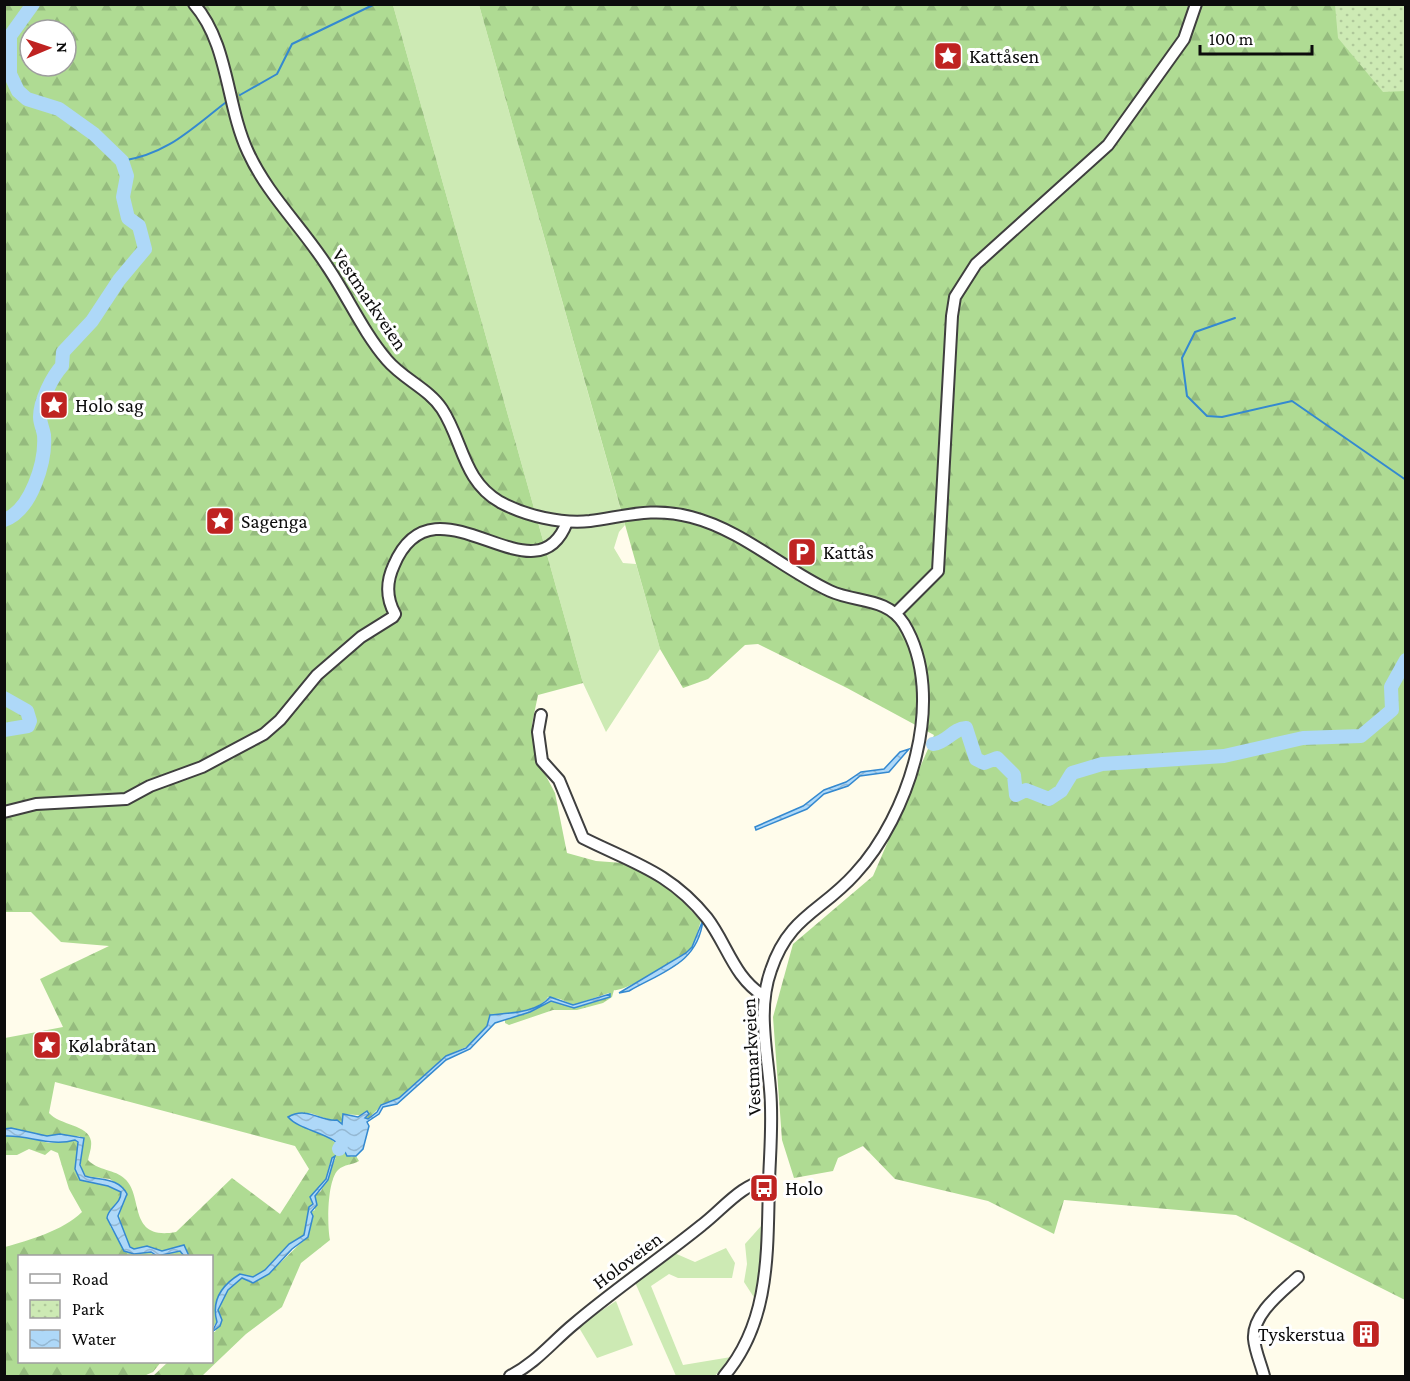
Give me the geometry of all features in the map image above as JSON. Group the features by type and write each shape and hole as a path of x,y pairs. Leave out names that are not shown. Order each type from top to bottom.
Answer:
{"street":[{"name":"Vestmarkveien","path":"194,4 209,27 216,46 243,141 250,157 272,192 326,264 382,352 443,410 467,466 482,488 501,502 517,509 567,522 643,511 692,517 731,534 833,593 883,605 896,614 912,641 921,683 921,725 910,777 885,832 861,868 839,890 802,917 786,937 772,967 764,996 764,1034 772,1116 766,1264 761,1305 748,1341 724,1377"},
{"path":"896,614 938,571 952,316 955,297 976,264 1108,145 1184,39 1196,4"},
{"path":"4,812 36,804 126,800 150,786 202,767 264,734 280,720 317,675 361,637 388,621 395,614 390,605 389,577 399,555 413,536 423,531 446,528 509,547 540,549 554,543 567,522"},
{"path":"541,715 538,732 542,761 559,780 583,838 650,868 688,898 716,931 739,973 764,996"},
{"name":"Holoveien","path":"510,1377 536,1360 573,1324 703,1225 741,1192 755,1182 769,1180"},
{"path":"1264,1377 1254,1338 1257,1324 1269,1305 1298,1277"}],"green space":[{"path":"5,5 393,5 583,683 538,695 532,724 537,759 555,793 567,853 596,861 623,863 647,873 671,889 701,921 694,942 691,948 678,959 654,974 629,986 614,990 612,997 603,1003 577,1010 553,1010 509,1025 505,1023 505,1018 530,1012 551,1001 575,1006 610,997 609,993 573,1005 548,997 531,1009 507,1014 493,1014 487,1026 470,1045 446,1056 409,1092 393,1102 383,1104 368,1119 365,1118 368,1116 345,1114 342,1124 310,1113 289,1116 299,1124 321,1133 351,1157 356,1156 359,1161 340,1168 334,1176 329,1204 330,1240 301,1263 282,1307 246,1334 202,1376 153,1376 167,1363 213,1363 213,1332 221,1318 220,1301 242,1278 246,1278 249,1282 276,1267 309,1235 308,1227 313,1219 311,1212 315,1210 315,1196 321,1191 336,1157 330,1163 326,1179 311,1199 313,1204 309,1207 304,1235 289,1244 265,1270 253,1277 240,1274 223,1288 217,1300 217,1322 213,1327 213,1255 189,1255 184,1245 162,1251 147,1246 134,1249 127,1244 120,1230 121,1205 125,1190 110,1179 85,1176 81,1166 80,1136 47,1136 5,1129 5,1038 63,1027 40,979 109,946 61,942 31,912 5,912","holes":["55,1082 295,1146 309,1169 280,1214 232,1178 176,1232 161,1233 150,1230 143,1224 131,1187 125,1179 88,1160 91,1146 89,1136 79,1128 49,1113"]},
{"path":"393,5 479,5 625,525 619,532 614,548 623,563 636,564 660,649 606,732 583,683"},
{"path":"479,5 1405,5 1405,1300 1236,1215 1064,1200 1054,1234 988,1201 895,1179 863,1146 838,1158 833,1171 794,1178 782,1140 773,1017 793,944 873,876 934,735 758,644 745,645 708,679 683,688 660,649"},
{"path":"1335,5 1405,5 1405,91 1383,92 1338,38"},
{"path":"4,1136 25,1137 49,1143 75,1140 79,1144 75,1169 80,1180 108,1186 121,1192 119,1202 110,1210 110,1226 126,1252 134,1254 147,1251 155,1255 18,1255 18,1363 160,1363 153,1372 144,1376 5,1376 5,1247 55,1230 82,1212 69,1189 58,1153 51,1150 45,1155 29,1149 17,1155 5,1155"},
{"path":"762,1225 761,1262 755,1299 744,1282 747,1264 745,1244"},
{"path":"726,1248 735,1263 732,1278 678,1278 669,1274 651,1286 683,1365 731,1357 715,1376 676,1376 634,1280 672,1252 695,1262"},
{"path":"180,1251 183,1255 162,1255"},
{"path":"616,1301 633,1345 597,1358 578,1326"}],"water":[{"path":"909,749 889,772 860,776 848,786 824,794 807,809 756,830 755,827 803,806 824,790 846,782 861,772 884,769 900,752"},
{"path":"703,920 700,935 687,956 666,971 629,991 619,993 686,953 692,947"},
{"path":"610,994 610,997 574,1008 551,1001 530,1012 495,1023 470,1049 446,1060 397,1104 383,1107 379,1114 367,1122 369,1126 363,1149 356,1156 347,1156 336,1142 288,1117 301,1113 337,1120 342,1124 343,1114 358,1117 367,1111 369,1114 365,1118 368,1119 377,1112 381,1105 399,1098 446,1056 466,1048 487,1026 490,1015 530,1009 550,997 573,1005"},
{"path":"11,1128 47,1136 60,1134 84,1138 80,1165 85,1176 114,1182 127,1194 118,1216 130,1247 134,1249 147,1246 162,1251 184,1245 189,1255 183,1255 180,1251 156,1255 151,1252 134,1254 124,1251 107,1218 119,1200 121,1192 108,1186 80,1180 75,1169 78,1142 75,1140 48,1142 5,1136 5,1129"},
{"path":"335,1156 328,1180 315,1196 317,1205 311,1212 313,1216 308,1237 292,1249 269,1274 253,1283 242,1278 228,1290 218,1310 222,1320 220,1326 213,1331 217,1322 217,1300 223,1288 240,1274 253,1277 265,1270 289,1244 304,1235 309,1207 313,1204 310,1197 326,1179 332,1158"}],"waterway":[{"path":"4,520 14,515 22,507 35,484 44,446 40,419 42,404 54,376 62,366 63,352 92,321 119,280 145,249 139,226 128,218 123,197 127,176 122,161 94,134 59,109 27,99 18,91 10,74 10,36 33,4"},
{"path":"240,95 277,74 292,44 375,4"},
{"path":"122,161 138,158 165,147 225,103"},
{"path":"1235,318 1195,332 1182,358 1187,396 1207,416 1222,417 1292,401 1406,480"},
{"path":"933,744 966,728 976,759 984,763 997,758 1014,775 1016,795 1026,790 1049,799 1061,791 1072,773 1102,764 1224,756 1303,738 1361,736 1392,710 1391,687 1406,660"},
{"path":"4,698 27,711 30,721 28,726 4,730"}],"place":[{"name":"Kattåsen","path":"948,56"},
{"name":"Holo sag","path":"54,405"},
{"name":"Sagenga","path":"220,521"},
{"name":"Kattås","path":"802,552"},
{"name":"Kølabråtan","path":"47,1045"},
{"name":"Holo","path":"764,1188"},
{"name":"Tyskerstua","path":"1366,1334"}]}
